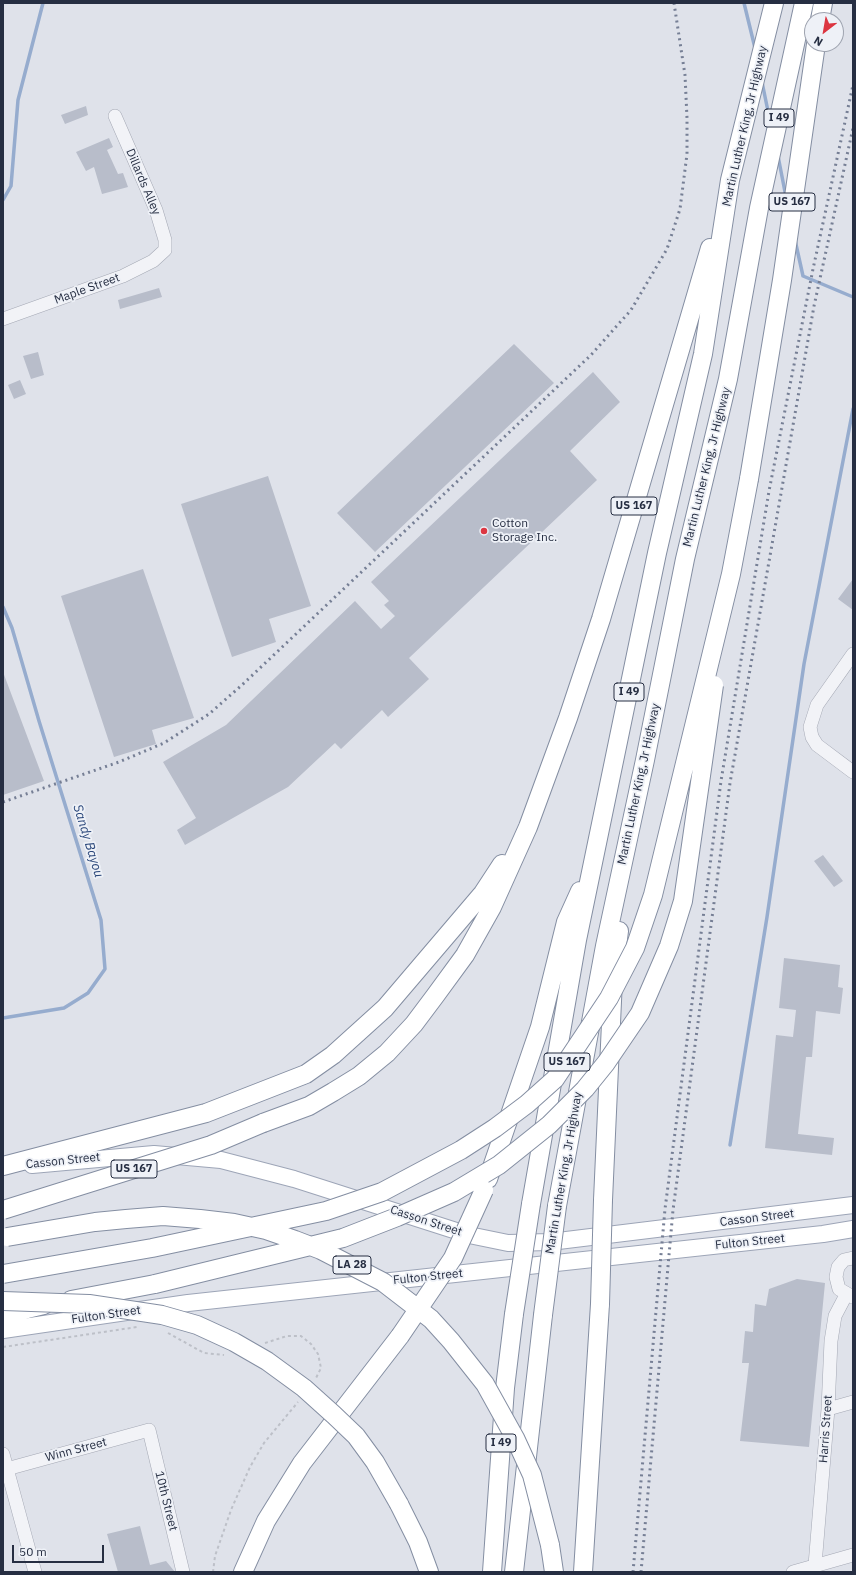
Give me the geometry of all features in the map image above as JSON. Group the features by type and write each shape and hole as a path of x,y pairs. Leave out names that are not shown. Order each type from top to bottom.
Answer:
{"highway":[{"name":"Martin Luther King, Jr Highway","path":"492,1572 505,1388 514,1314 531,1204 577,940 657,553 703,354 730,180 774,3"},
{"name":"Martin Luther King, Jr Highway","path":"514,1572 557,1206 605,946 685,559 728,379 759,208 804,3"},
{"name":"US 167","path":"3,1274 152,1248 326,1211 382,1192 461,1150 495,1128 527,1104 555,1079 609,998 635,948 653,895 731,574 782,280 803,123 815,52"},
{"name":"US 167","path":"3,1210 211,1146 263,1123 308,1106 359,1076 387,1053 414,1024 465,955 492,907 528,827 568,718 601,619 730,180"},
{"path":"6,1329 26,1309 155,1284 343,1238 397,1217 454,1192 499,1165 549,1125 585,1089 606,1063 640,1013 669,946 683,901 731,574"},
{"path":"3,1167 206,1113 306,1074 344,1046 385,1008 483,892 528,827"},
{"path":"583,1572 600,1304 614,979 629,834"},
{"path":"243,1572 266,1522 302,1463 400,1336 453,1258 484,1190 540,1027 566,922 594,862"},
{"name":"LA 28","path":"3,1238 95,1222 126,1219 163,1216 200,1219 234,1223 266,1230 288,1237 321,1250 383,1282 431,1319 451,1341 485,1384 515,1438 532,1475 550,1545 554,1572"},
{"path":"3,1301 88,1304 162,1315 197,1325 234,1342 267,1361 304,1388 356,1436 375,1462 399,1504 418,1542 429,1572"}],"main road":[{"name":"Casson Street","path":"3,1167 154,1154 221,1160 294,1179 469,1235 508,1243 550,1242 853,1205"},
{"name":"Fulton Street","path":"6,1329 188,1303 815,1235 853,1229"}],"street":[{"name":"Dillards Alley","path":"115,116 156,210 165,240 165,250"},
{"name":"Maple Street","path":"3,319 123,276 153,261 165,250"},
{"path":"853,654 817,705 810,727 812,737 818,745 853,772"},
{"name":"Harris Street","path":"815,1565 828,1409 830,1341 835,1316 850,1296 839,1289 836,1277 838,1267 844,1260 853,1258"},
{"path":"828,1409 853,1402"},
{"name":"Winn Street","path":"5,1470 149,1430"},
{"name":"10th Street","path":"149,1430 183,1572"},
{"path":"3,1454 5,1470 36,1572"},
{"path":"793,1572 853,1555"}],"path":[{"path":"3,1347 141,1327"},
{"path":"163,1330 204,1353 226,1355"},
{"path":"264,1343 286,1336 301,1336 318,1354 321,1368 315,1380"},
{"path":"213,1572 215,1556 231,1510 250,1467 264,1443 301,1398"}],"building":[{"path":"86,106 88,115 65,124 61,115"},
{"path":"109,138 113,147 107,150 118,174 123,173 128,187 102,194 94,167 86,171 76,152"},
{"path":"159,288 162,297 120,309 118,300"},
{"path":"514,344 554,383 375,552 337,513"},
{"path":"38,352 44,375 31,379 23,356"},
{"path":"593,372 620,402 570,451 597,480 409,658 429,679 388,717 382,710 341,749 335,743 288,787 185,845 177,830 196,818 163,762 226,725 355,601 381,629 395,616 384,605 389,601 371,582"},
{"path":"20,380 26,394 14,399 8,385"},
{"path":"268,476 311,606 269,619 276,642 232,657 181,504"},
{"path":"143,569 194,718 152,730 156,744 114,757 61,596"},
{"path":"853,579 853,610 838,599"},
{"path":"3,672 44,781 3,795"},
{"path":"823,855 843,881 834,887 814,861"},
{"path":"784,958 840,965 838,987 843,988 840,1014 816,1011 812,1057 806,1057 798,1134 834,1138 832,1155 765,1148 776,1035 793,1037 796,1010 779,1008"},
{"path":"797,1279 825,1283 809,1447 740,1441 749,1363 742,1363 745,1331 753,1332 755,1304 766,1306 769,1289"},
{"path":"140,1526 150,1565 166,1561 175,1572 118,1572 107,1534"}],"waterway":[{"name":"Sandy Bayou","path":"3,200 11,186 18,100 43,3"},
{"path":"744,3 755,48"},
{"path":"762,82 770,121"},
{"path":"778,156 786,197"},
{"path":"795,240 803,276 853,297"},
{"path":"730,1145 767,917 804,664 853,409"},
{"name":"Sandy Bayou","path":"3,607 12,628 39,721 101,920 105,969 88,993 64,1008 3,1018"}],"railway":[{"path":"3,802 119,762 164,743 209,714 242,685 591,355 631,310 667,249 680,209 687,154 687,118 685,75 674,3"},
{"path":"633,1572 665,1209 721,781 769,491 813,269 853,85"},
{"path":"641,1572 673,1210 730,783 814,306 853,128"}],"place":[{"name":"Cotton Storage Inc.","path":"484,531"}]}
